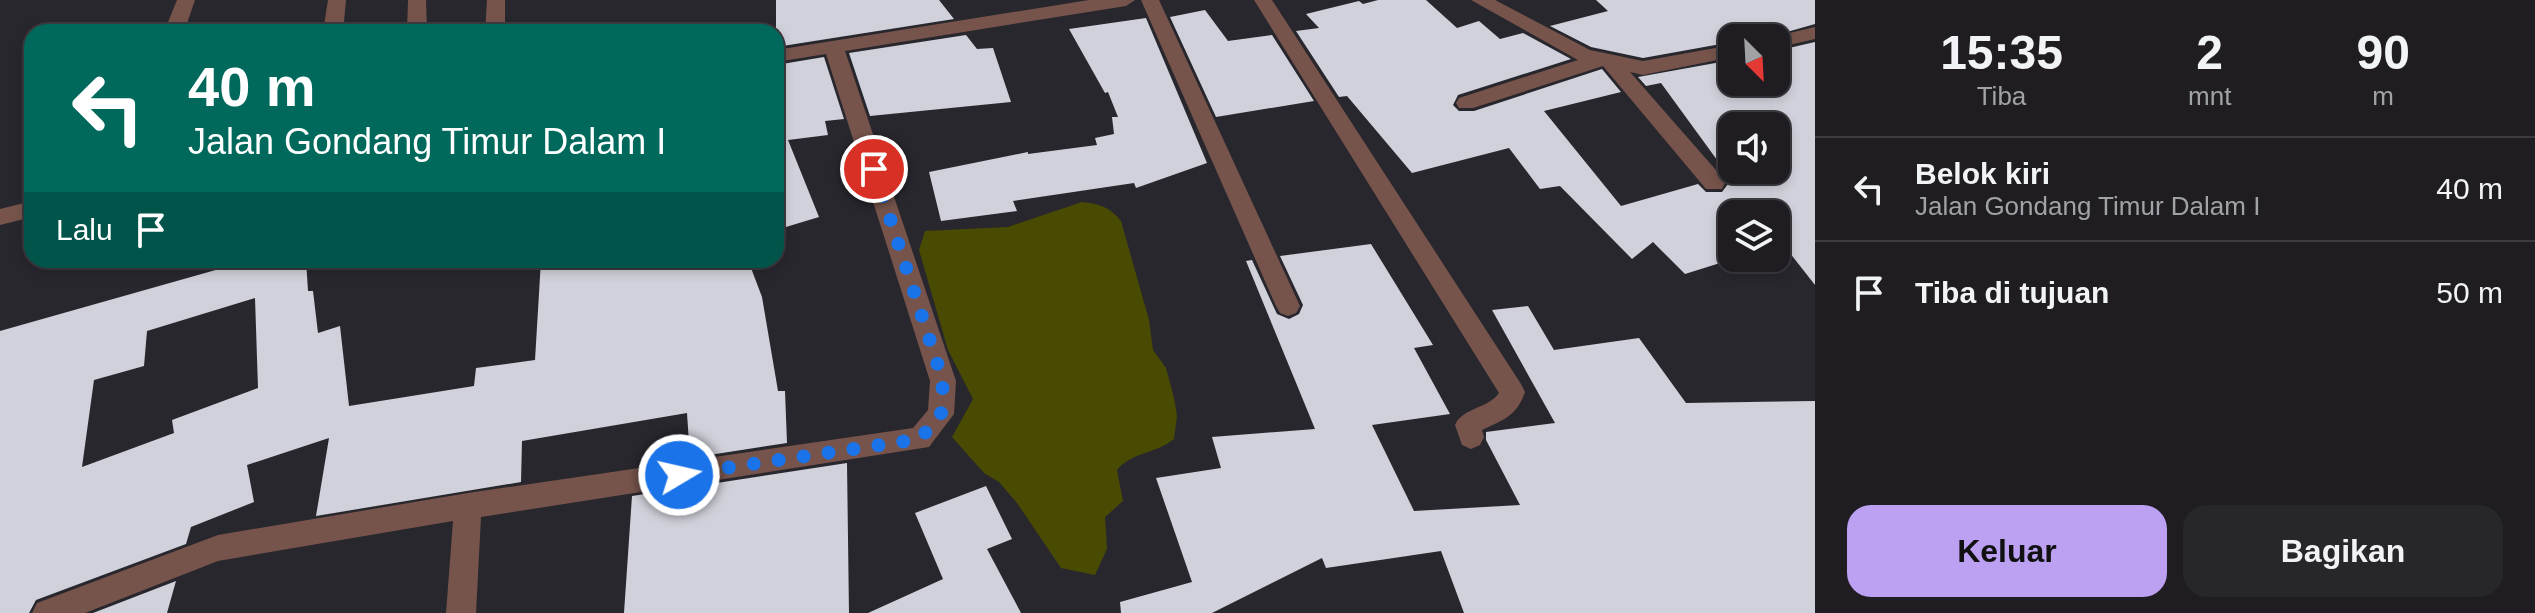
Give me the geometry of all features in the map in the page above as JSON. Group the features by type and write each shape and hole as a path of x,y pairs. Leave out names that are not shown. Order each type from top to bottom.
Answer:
{"street":[{"path":"177,24 186,0"},
{"path":"334,24 337,0"},
{"path":"417,0 417,24"},
{"path":"495,24 496,0"},
{"path":"784,55 834,48 1020,8 1126,0"},
{"path":"1150,0 1288,306"},
{"path":"1263,0 1512,392 1511,400 1500,411 1468,425 1471,437"},
{"path":"1480,0 1584,55 1606,60 1643,68 1718,54"},
{"path":"1790,39 1815,33"},
{"path":"64,610 218,548 468,506 920,439 941,414 943,381 834,48"},
{"path":"1466,103 1606,60"},
{"path":"1606,60 1714,183"},
{"path":"0,217 24,211"},
{"path":"461,613 468,506"}],"shaded area":[{"path":"1082,202 1104,207 1121,221 1149,320 1153,350 1166,368 1177,416 1174,439 1130,460 1117,470 1123,501 1105,517 1107,549 1095,575 1061,568 1017,503 999,482 984,473 952,437 973,399 948,350 919,250 925,231 1008,227"}],"building":[{"path":"776,0 939,0 954,19 784,46 784,24 776,24"},
{"path":"1378,0 1426,0 1457,28 1479,21 1500,39 1523,33 1571,59 1458,95 1453,105 1459,111 1474,111 1602,69 1621,92 1544,111 1621,206 1698,184 1706,192 1722,192 1728,184 1790,184 1790,112 1718,112 1718,161 1661,83 1646,86 1638,77 1718,63 1718,96 1790,96 1790,48 1815,42 1815,285 1790,253 1790,200 1718,200 1718,264 1685,274 1653,242 1632,259 1560,186 1540,189 1509,148 1412,173 1347,96 1339,97 1296,31 1319,28 1306,14 1359,1 1363,4"},
{"path":"1596,0 1815,0 1815,24 1790,31 1790,24 1718,24 1718,45 1643,58 1591,47 1550,26 1608,11"},
{"path":"1205,10 1228,41 1272,35 1314,101 1216,117 1170,17"},
{"path":"1146,18 1207,163 1136,188 1134,183 1013,201 1017,211 941,221 929,172 1028,152 1097,145 1095,138 1114,134 1112,117 1118,117 1108,92 1105,93 1069,29"},
{"path":"966,35 977,49 993,48 1011,102 870,116 849,53"},
{"path":"824,57 844,119 825,121 828,135 788,140 819,217 784,228 784,64"},
{"path":"1371,244 1433,345 1414,348 1450,414 1372,425 1414,511 1520,505 1486,440 1486,432 1555,423 1492,310 1528,306 1554,350 1639,338 1686,403 1815,401 1815,613 1464,613 1441,551 1326,568 1322,558 1212,613 1121,613 1120,602 1192,582 1156,478 1221,468 1212,437 1315,429 1246,261 1252,260 1277,314 1289,319 1299,314 1303,305 1280,256"},
{"path":"223,268 307,268 308,291 313,291 318,333 340,326 349,406 474,386 476,368 535,360 541,268 751,268 762,297 778,391 785,391 787,443 690,458 687,413 522,441 521,482 316,516 329,438 247,465 254,502 191,527 186,544 36,600 29,613 0,613 0,331","holes":["255,298 258,388 172,420 174,433 82,467 94,380 144,366 147,331"]},
{"path":"847,463 849,613 624,613 632,496"},
{"path":"986,486 1012,539 987,549 1021,613 868,613 943,579 915,513"},
{"path":"176,581 167,613 93,613"}],"route":[{"path":"679,475 920,439 941,414 943,381 874,169"}]}
